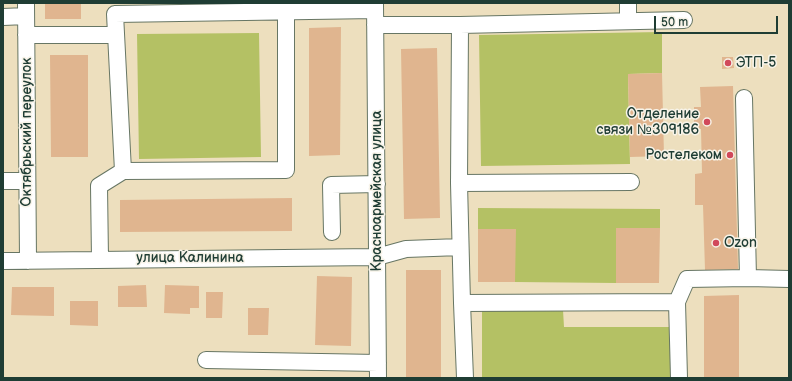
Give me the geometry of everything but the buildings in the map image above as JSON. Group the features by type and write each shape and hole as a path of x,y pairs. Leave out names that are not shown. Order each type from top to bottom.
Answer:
{"street":[{"path":"628,3 628,21"},
{"path":"3,17 26,10"},
{"name":"Октябрьский переулок","path":"26,10 28,261"},
{"path":"123,171 115,14 286,12 375,13 460,25 684,20"},
{"path":"100,259 99,186 123,171 286,170 286,12"},
{"name":"Красноармейская улица","path":"375,13 378,370"},
{"path":"460,25 459,183 465,378"},
{"path":"26,35 116,35"},
{"path":"744,98 748,278"},
{"path":"3,181 27,181"},
{"path":"459,183 631,182"},
{"path":"332,232 331,185 376,184"},
{"name":"улица Калинина","path":"3,261 377,257 406,249 460,247"},
{"path":"679,378 677,302 687,280 748,278 789,279"},
{"path":"462,303 677,302"},
{"path":"206,360 378,370"}],"green space":[{"path":"662,32 662,73 628,74 630,164 481,166 479,35"},
{"path":"259,33 261,157 139,159 137,34"},
{"path":"478,208 660,209 660,228 616,228 616,283 515,282 515,229 478,229"},
{"path":"563,310 564,327 672,327 672,378 482,378 482,311"}],"place":[{"name":"ЭТП-5","path":"728,63"},
{"name":"Отделение связи №309186","path":"707,122"},
{"name":"Ростелеком","path":"730,155"},
{"name":"Ozon","path":"716,243"}]}
